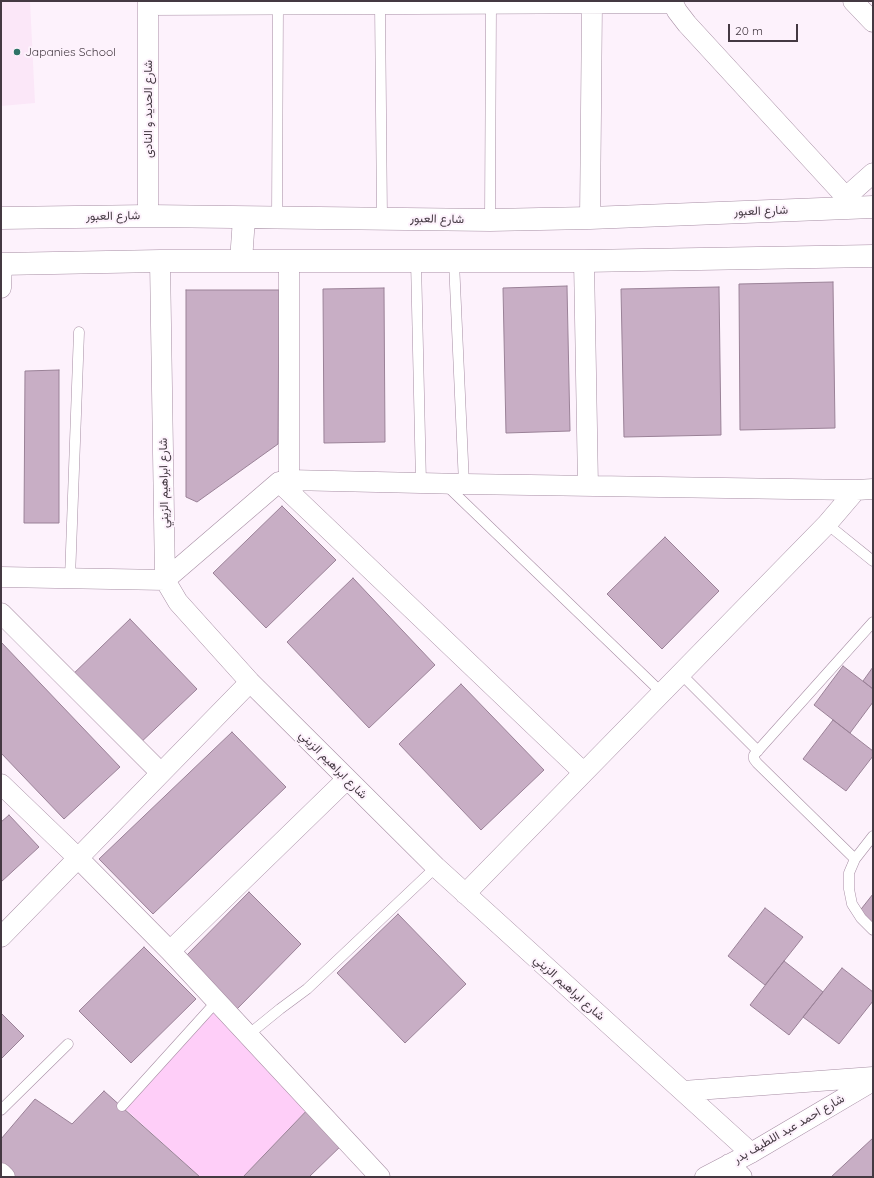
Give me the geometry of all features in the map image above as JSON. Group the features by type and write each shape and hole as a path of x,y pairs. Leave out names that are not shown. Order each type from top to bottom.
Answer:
{"street":[{"path":"853,1 873,22"},
{"path":"148,3 278,5 592,4 673,2 677,11 687,24 858,204 873,172"},
{"name":"شارع الحديد و النادى","path":"148,3 148,216"},
{"path":"590,218 592,4"},
{"name":"شارع العبور","path":"1,218 148,216 490,220 590,218 858,204"},
{"path":"241,261 244,218"},
{"path":"1,288 1,264 289,260 584,262 873,256"},
{"path":"289,260 284,481 583,772"},
{"name":"شارع ابراهيم الزيني","path":"160,261 165,580 178,602 250,682 436,868 751,1153"},
{"path":"584,262 588,486"},
{"path":"5,581 70,578 165,580 284,481 868,490"},
{"path":"465,894 827,524 868,490"},
{"path":"1,613 161,773"},
{"path":"1,937 250,682"},
{"path":"170,951 347,779"},
{"path":"1,784 78,858 170,951 380,1177"},
{"path":"683,1091 873,1077"},
{"name":"شارع احمد عبد اللطيف بدر","path":"705,1177 736,1170 751,1153 873,1080"},
{"path":"1,1173 4,1177"}],"lane":[{"path":"380,4 382,218"},
{"path":"490,4 490,220"},
{"path":"277,218 278,5"},
{"path":"416,261 421,483"},
{"path":"454,262 455,484 661,692"},
{"path":"70,578 79,332"},
{"path":"827,524 873,561"},
{"path":"855,858 757,763 754,756 873,622"},
{"path":"680,673 758,750"},
{"path":"873,836 855,858 849,873 849,889 852,904 861,918 873,930"},
{"path":"248,1035 307,989 436,868"},
{"path":"122,1106 217,1001"},
{"path":"1,1110 68,1044"}],"shaded area":[{"name":"Japanies School","path":"1,1 30,1 35,103 1,106"},
{"path":"217,1001 313,1104 243,1177 200,1177 122,1106"}],"building":[{"path":"833,282 835,428 740,430 739,284"},
{"path":"567,286 570,431 506,433 503,288"},
{"path":"719,287 721,435 624,437 621,289"},
{"path":"384,288 385,442 324,443 323,289"},
{"path":"186,290 279,290 278,444 197,502 186,497"},
{"path":"59,370 59,523 24,523 25,371"},
{"path":"282,506 336,560 266,628 213,573"},
{"path":"665,537 719,591 662,649 607,594"},
{"path":"353,578 435,665 369,728 287,642"},
{"path":"130,619 197,689 136,747 69,678"},
{"path":"1,642 120,767 64,819 1,753"},
{"path":"843,666 873,689 873,702 850,733 814,705"},
{"path":"873,667 873,689 863,681"},
{"path":"461,684 544,770 481,830 399,744"},
{"path":"833,720 873,751 873,756 846,791 803,759"},
{"path":"232,732 286,787 153,914 99,859"},
{"path":"9,815 39,847 1,882 1,822"},
{"path":"249,892 301,944 237,1009 185,957"},
{"path":"873,894 873,924 858,913"},
{"path":"765,908 803,937 765,985 728,956"},
{"path":"398,914 466,984 405,1043 337,973"},
{"path":"144,947 196,999 131,1063 79,1011"},
{"path":"784,961 823,992 789,1035 750,1005"},
{"path":"842,968 873,992 873,1001 839,1044 803,1017"},
{"path":"1,1013 24,1036 1,1059"},
{"path":"104,1091 200,1177 5,1177 1,1173 1,1139 35,1099 72,1124"},
{"path":"313,1104 346,1141 309,1177 243,1177"},
{"path":"873,1138 873,1177 831,1177"}],"place":[{"name":"Japanies School","path":"17,52"}]}
